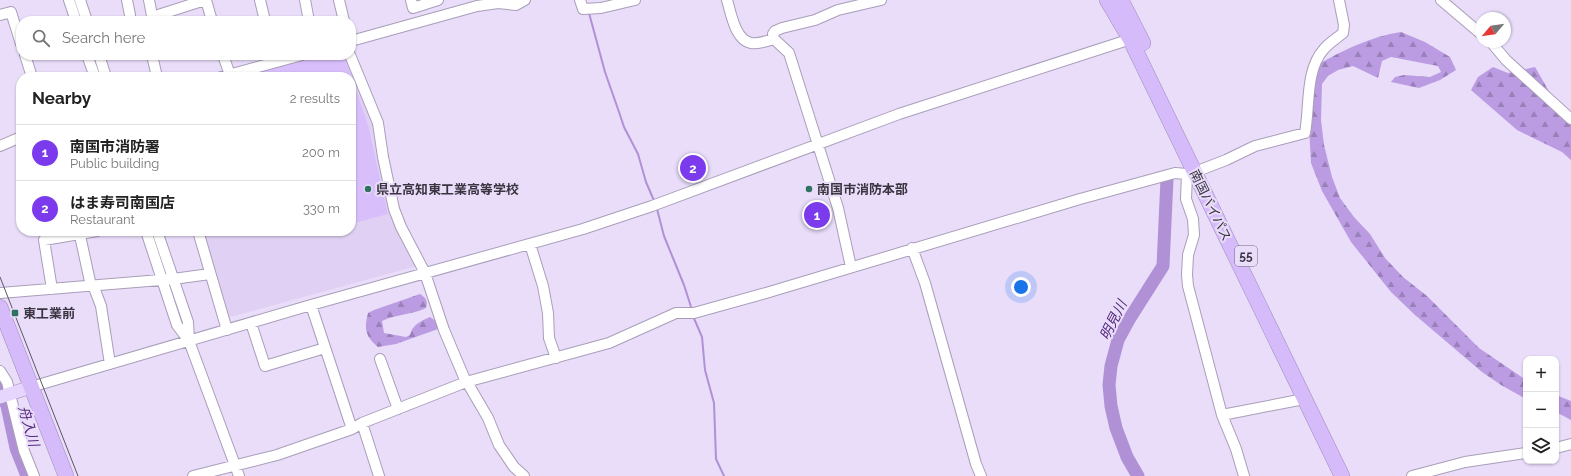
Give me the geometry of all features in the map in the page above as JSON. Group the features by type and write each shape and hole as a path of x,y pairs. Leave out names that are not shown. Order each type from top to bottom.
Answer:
{"highway":[{"name":"南国バイパス","path":"1107,0 1135,37"},
{"name":"南国バイパス","path":"1121,0 1135,37 1195,171 1342,476"},
{"name":"南国バイパス","path":"1195,171 1352,476"},
{"path":"0,307 66,476"}],"main road":[{"path":"6,395 31,387"}],"street":[{"path":"69,0 74,16"},
{"path":"80,0 85,16"},
{"path":"127,0 130,15"},
{"path":"149,0 152,16"},
{"path":"161,16 205,0 210,16"},
{"path":"260,0 264,16"},
{"path":"305,0 308,16"},
{"path":"339,0 343,16"},
{"path":"411,0 413,8 438,0"},
{"path":"356,41 477,6 498,3 516,5 525,0"},
{"path":"580,0 583,9 593,4 635,0"},
{"path":"727,0 736,28 742,39 751,43 758,43 774,39"},
{"path":"774,39 775,32 782,28 815,20 838,10 881,0"},
{"path":"193,476 250,463 277,455 352,429 466,382 609,343 676,313 693,313 1080,199 1174,173 1195,171 1226,160 1256,146 1305,133 1314,65 1323,50 1343,33 1344,25 1339,0"},
{"path":"1441,0 1475,29"},
{"path":"0,15 10,12 16,29"},
{"path":"31,387 311,305 583,229 899,114 1135,37"},
{"path":"774,39 789,53 838,208 851,267"},
{"path":"1495,48 1506,60 1571,119"},
{"path":"27,60 30,72"},
{"path":"89,60 93,72"},
{"path":"100,60 104,72"},
{"path":"153,60 156,72"},
{"path":"224,60 225,72"},
{"path":"237,72 271,60"},
{"path":"352,60 378,123 384,164 394,209 401,227 425,273 444,330 466,382 488,418 499,445 514,467 524,476"},
{"path":"0,146 16,139"},
{"path":"1195,171 1186,199 1193,219 1194,235 1188,255 1188,286 1222,415 1236,449 1244,476"},
{"path":"52,289 44,240 64,236"},
{"path":"80,236 92,286 101,306 110,364"},
{"path":"148,236 177,325 189,341 239,476"},
{"path":"159,236 188,322 189,341"},
{"path":"199,236 227,330"},
{"path":"530,244 543,286 548,313 549,338 556,358"},
{"path":"912,248 925,283 976,464 981,476"},
{"path":"0,293 162,280 184,276 210,274"},
{"path":"311,305 352,429"},
{"path":"251,323 265,366 325,348"},
{"path":"380,359 398,409"},
{"path":"0,371 7,382 6,395 24,451 34,476"},
{"path":"1222,415 1304,398"},
{"path":"362,424 379,476"},
{"path":"1559,447 1571,444"},
{"path":"1412,476 1465,462 1523,453"}],"shaded area":[{"name":"県立高知東工業高等学校","path":"292,60 349,60 354,72 247,72"},
{"path":"300,60 346,60 350,72 258,72"},
{"name":"県立高知東工業高等学校","path":"356,79 373,123 390,214 417,266 230,317 226,316 203,236 356,236"},
{"path":"356,90 368,125 388,214 356,223"}],"green space":[{"path":"1401,32 1425,42 1450,57 1456,70 1440,80 1419,88 1391,82 1395,77 1404,75 1430,77 1441,72 1438,66 1391,57 1382,61 1378,78 1353,66 1338,70 1328,76 1322,84 1321,120 1324,145 1332,177 1340,198 1354,217 1370,234 1385,258 1403,277 1427,296 1479,348 1523,378 1523,397 1482,372 1415,315 1391,292 1351,242 1322,191 1311,163 1309,126 1313,68 1333,56 1367,41"},
{"path":"1493,67 1508,73 1535,67 1550,93 1571,112 1571,160 1562,152 1517,130 1471,90 1478,77"},
{"path":"420,294 426,300 426,308 382,321 384,333 406,337 410,335 417,324 430,317 439,323 438,329 396,344 378,347 368,336 366,324 368,313"},
{"path":"1559,396 1571,401 1571,420 1559,414"}],"waterway":[{"path":"589,13 605,72 624,127 638,154 646,182 655,203"},
{"name":"明見川","path":"1138,476 1127,457 1116,428 1111,406 1109,385 1111,366 1118,340 1163,266 1167,179"},
{"path":"657,209 664,236 684,285 692,310"},
{"path":"693,316 702,337 705,370 714,403 716,459 724,476"},
{"name":"舟入川","path":"0,386 7,406 16,448 27,476"}],"tram line":[{"path":"0,277 78,476"}],"place":[{"name":"はま寿司南国店","path":"693,168"},
{"name":"県立高知東工業高等学校","path":"368,189"},
{"name":"南国市消防本部","path":"809,189"},
{"name":"南国市消防署","path":"817,215"},
{"name":"東工業前","path":"15,313"}]}
